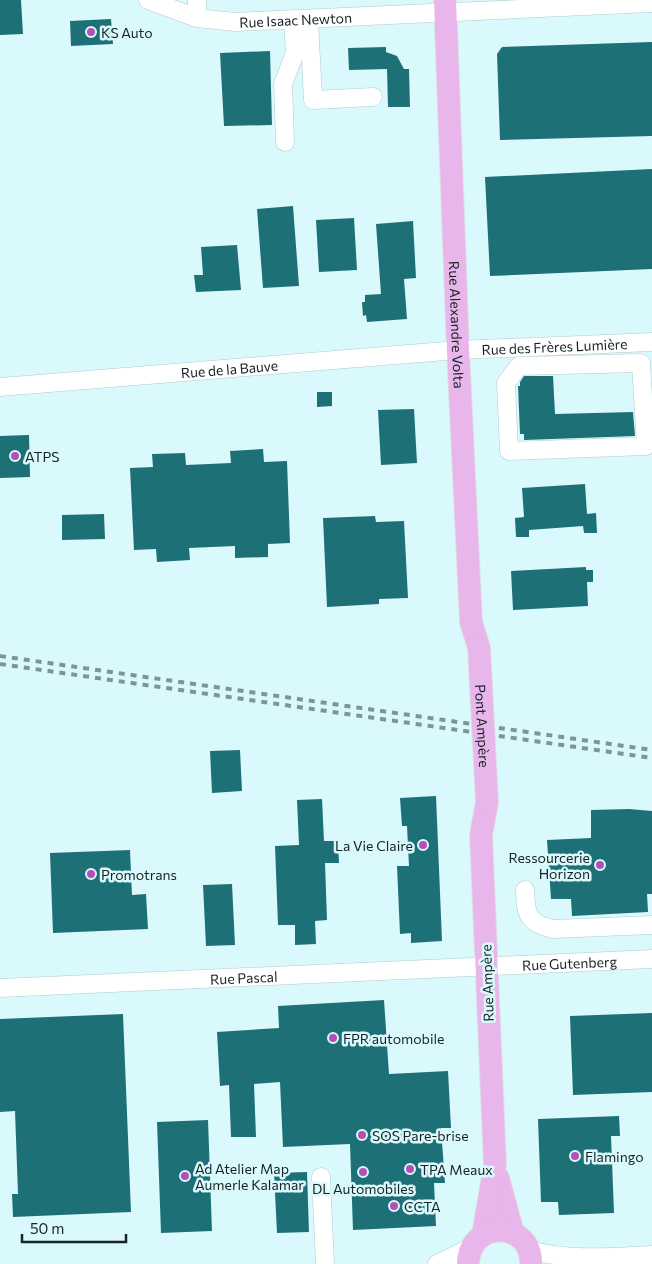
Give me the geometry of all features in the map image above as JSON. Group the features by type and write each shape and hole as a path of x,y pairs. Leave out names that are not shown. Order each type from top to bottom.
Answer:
{"main road":[{"name":"Rue Alexandre Volta","path":"446,6 458,350 472,648"},
{"name":"Pont Ampère","path":"472,648 479,802"},
{"name":"Rue Ampère","path":"479,802 495,1165 513,1233"},
{"name":"Rue Ampère","path":"474,1248 495,1165"},
{"path":"474,1248 498,1231 513,1233 525,1243 530,1257"}],"street":[{"name":"Rue Isaac Newton","path":"148,0 197,18 235,22 301,19 446,6 652,3"},
{"path":"197,0 197,18"},
{"path":"301,19 312,100 373,97"},
{"path":"285,142 283,84 295,53 301,19"},
{"name":"Rue des Frères Lumière","path":"458,350 652,342"},
{"path":"590,344 591,364"},
{"name":"Rue de la Bauve","path":"0,386 458,350"},
{"path":"641,363 646,446 509,451 506,384 519,366 591,364 641,363"},
{"path":"525,890 526,909 530,918 539,926 553,929 652,925"},
{"name":"Rue Gutenberg","path":"487,967 652,960"},
{"name":"Rue Pascal","path":"0,988 487,967"},
{"path":"321,1177 324,1264"},
{"path":"437,1264 474,1248"},
{"path":"530,1257 547,1254 589,1258 645,1258"},
{"path":"554,1264 589,1258"}],"building":[{"path":"0,0 21,0 23,34 0,35"},
{"name":"KS Auto","path":"111,19 113,44 71,46 70,21"},
{"path":"652,42 652,136 500,140 497,54 502,47"},
{"path":"386,47 386,52 397,56 404,69 409,69 410,107 388,107 387,69 349,70 348,48"},
{"path":"270,51 272,125 224,126 220,53"},
{"path":"652,169 652,269 490,276 485,177"},
{"path":"293,206 299,286 263,288 257,209"},
{"path":"354,218 357,270 319,272 316,220"},
{"path":"413,221 416,278 404,279 407,319 367,322 366,315 363,316 362,302 365,302 365,295 381,294 376,224"},
{"path":"237,245 241,290 196,292 194,275 203,275 201,247"},
{"path":"524,376 553,376 555,414 633,412 635,436 524,440 524,434 520,434 518,386 520,386"},
{"path":"317,392 332,392 332,406 317,407"},
{"path":"414,409 417,463 381,465 378,410"},
{"name":"ATPS","path":"29,435 30,477 0,478 0,436"},
{"path":"263,449 264,462 287,461 290,543 268,544 268,557 235,558 235,546 189,548 190,560 157,562 156,549 134,550 130,468 153,467 152,454 185,453 186,465 231,463 230,451"},
{"path":"585,484 587,514 596,513 597,533 584,533 583,526 529,530 529,537 516,537 515,518 524,517 522,488"},
{"path":"104,514 105,539 62,540 62,515"},
{"path":"375,516 376,522 404,521 408,598 379,599 379,604 327,607 323,518"},
{"path":"586,567 586,570 593,570 593,582 587,582 588,606 513,610 511,571"},
{"path":"240,750 242,791 212,793 210,751"},
{"path":"436,796 442,941 411,943 411,933 400,934 397,866 409,866 407,826 402,826 400,798"},
{"path":"322,799 324,841 338,841 339,863 325,863 327,920 315,921 316,944 295,945 295,925 278,925 275,846 299,845 297,800"},
{"name":"Ressourcerie Horizon","path":"629,809 652,811 652,894 647,894 648,912 572,916 571,899 551,899 547,840 591,838 591,810"},
{"name":"Promotrans","path":"130,850 132,895 146,894 148,929 53,933 50,853"},
{"path":"232,884 235,945 206,946 203,885"},
{"path":"384,1000 389,1074 448,1071 451,1128 441,1128 445,1183 434,1183 436,1226 353,1230 350,1144 283,1147 280,1082 254,1084 256,1137 231,1137 229,1085 220,1086 217,1032 279,1028 278,1006"},
{"path":"652,1013 652,1092 573,1095 570,1016"},
{"path":"123,1014 131,1212 13,1217 12,1194 18,1194 15,1111 0,1112 0,1019"},
{"name":"Flamingo","path":"619,1116 620,1136 611,1136 614,1213 559,1215 558,1202 541,1202 538,1119"},
{"name":"Ad Atelier Map Aumerle Kalamar","path":"208,1120 212,1231 161,1233 157,1122"},
{"path":"307,1172 309,1232 277,1233 274,1173"}],"railway":[{"path":"0,656 652,750"},
{"path":"0,664 652,758"}],"place":[{"name":"KS Auto","path":"91,32"},
{"name":"ATPS","path":"15,456"},
{"name":"La Vie Claire","path":"423,845"},
{"name":"Ressourcerie Horizon","path":"600,865"},
{"name":"Promotrans","path":"91,874"},
{"name":"FPR automobile","path":"333,1038"},
{"name":"SOS Pare-brise","path":"362,1135"},
{"name":"Flamingo","path":"575,1156"},
{"name":"TPA Meaux","path":"410,1169"},
{"name":"DL Automobiles","path":"363,1172"},
{"name":"Ad Atelier Map Aumerle Kalamar","path":"185,1176"},
{"name":"CCTA","path":"394,1206"}]}
